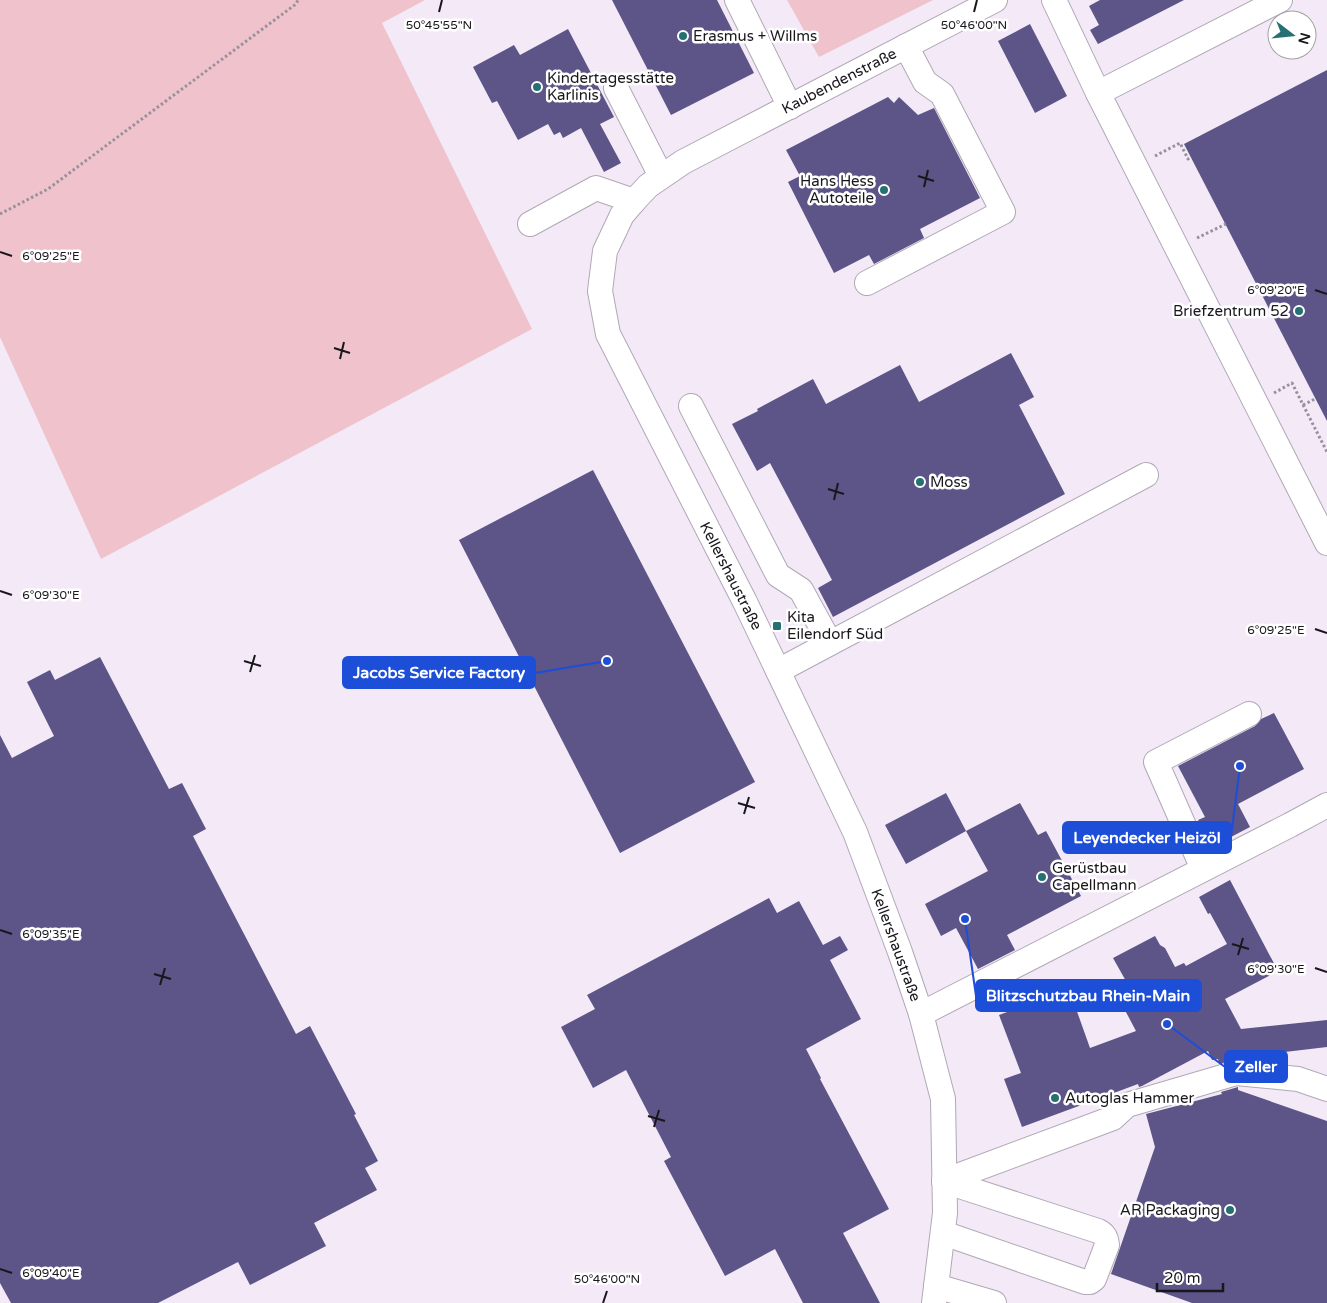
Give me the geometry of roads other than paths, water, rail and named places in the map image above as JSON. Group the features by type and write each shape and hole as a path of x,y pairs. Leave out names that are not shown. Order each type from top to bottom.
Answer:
{"street":[{"path":"737,0 790,107"},
{"name":"Kaubendenstraße","path":"683,162 995,0"},
{"path":"1054,0 1098,93 1327,543"},
{"path":"1098,93 1280,0"},
{"path":"867,283 1003,212 942,94 925,82 906,46"},
{"path":"616,88 661,176"},
{"name":"Kellershaustraße","path":"683,162 648,186 634,201 622,215 605,251 600,291 608,334 745,602 855,832 900,952 921,1014 943,1099 945,1212 935,1294"},
{"path":"530,224 596,188 634,201"},
{"path":"691,406 778,576 801,590 830,643"},
{"path":"778,671 1146,475"},
{"path":"1203,869 1156,762 1249,714"},
{"name":"Kellershaustraße","path":"921,1014 1290,825 1327,804"},
{"path":"944,1180 1113,1118 1126,1105 1236,1072 1298,1079 1327,1089"},
{"path":"943,1233 1085,1282 1090,1282 1094,1279 1107,1245 1107,1239 1104,1234 1098,1231 944,1180"},
{"path":"935,1294 994,1303"}],"place":[{"name":"Erasmus + Willms","path":"683,36"},
{"name":"Kindertagesstätte Karlinis","path":"537,87"},
{"name":"Hans Hess Autoteile","path":"884,190"},
{"name":"Briefzentrum 52","path":"1299,311"},
{"name":"Moss","path":"920,482"},
{"name":"Kita Eilendorf Süd","path":"777,626"},
{"name":"Jacobs Service Factory","path":"607,661"},
{"name":"Leyendecker Heizöl","path":"1240,766"},
{"name":"Gerüstbau Capellmann","path":"1042,877"},
{"name":"Blitzschutzbau Rhein-Main","path":"965,919"},
{"name":"Zeller","path":"1167,1024"},
{"name":"Autoglas Hammer","path":"1055,1098"},
{"name":"AR Packaging","path":"1230,1210"}]}
